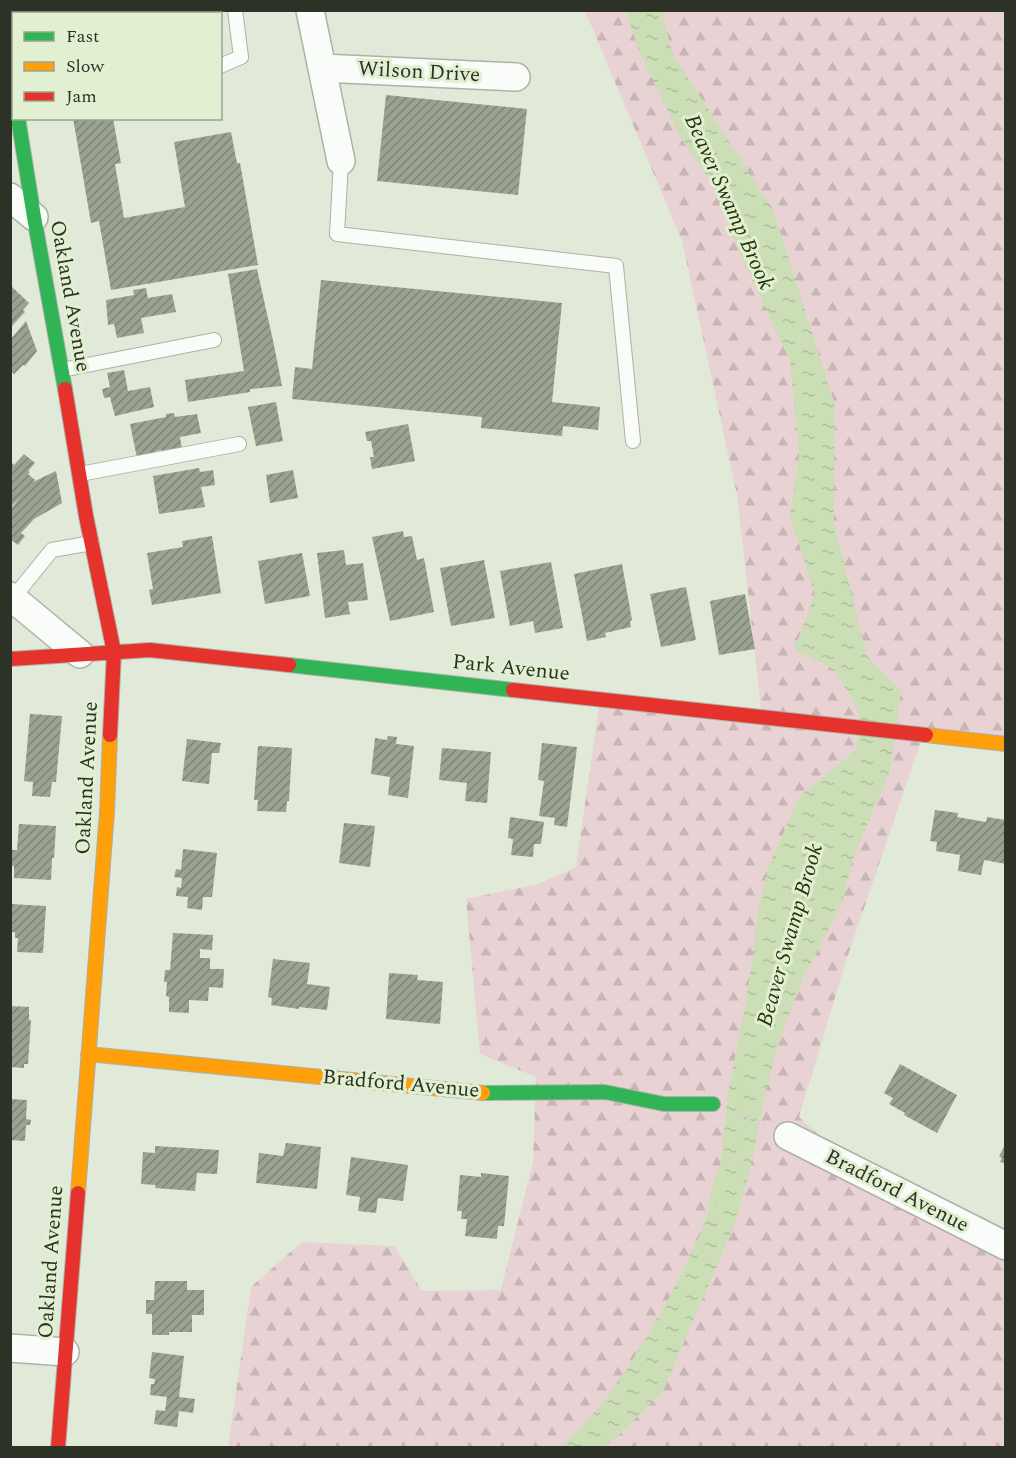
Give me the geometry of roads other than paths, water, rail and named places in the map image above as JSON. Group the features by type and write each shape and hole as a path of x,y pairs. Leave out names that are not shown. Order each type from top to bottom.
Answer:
{"street":[{"path":"310,10 341,161"},
{"name":"Wilson Drive","path":"322,68 516,77"},
{"name":"Oakland Avenue","path":"18,120 92,543 114,652 107,812 58,1448"},
{"path":"10,197 34,217"},
{"path":"12,597 80,654"},
{"name":"Park Avenue","path":"10,659 162,651 1005,744"},
{"name":"Bradford Avenue","path":"88,1054 487,1093 605,1092 664,1104 713,1104"},
{"name":"Bradford Avenue","path":"788,1136 1005,1246"},
{"path":"10,1348 65,1352"}],"lane":[{"path":"222,65 241,57 235,10"},
{"path":"341,161 337,234 616,266 633,441"},
{"path":"62,369 214,340"},
{"path":"80,474 239,444"},
{"path":"12,597 52,550 92,543"}],"water":[{"path":"626,11 662,11 673,55 773,209 835,405 834,522 867,656 901,691 890,771 854,856 841,906 802,980 778,1045 750,1171 735,1224 663,1391 604,1447 561,1448 605,1400 630,1364 668,1300 700,1234 718,1186 728,1093 754,950 757,915 768,868 799,797 856,750 860,714 835,670 794,649 815,595 790,516 799,455 790,361 738,249 712,184 681,138 639,52"}],"waterway":[{"name":"Beaver Swamp Brook","path":"712,1204 721,1172"}]}
